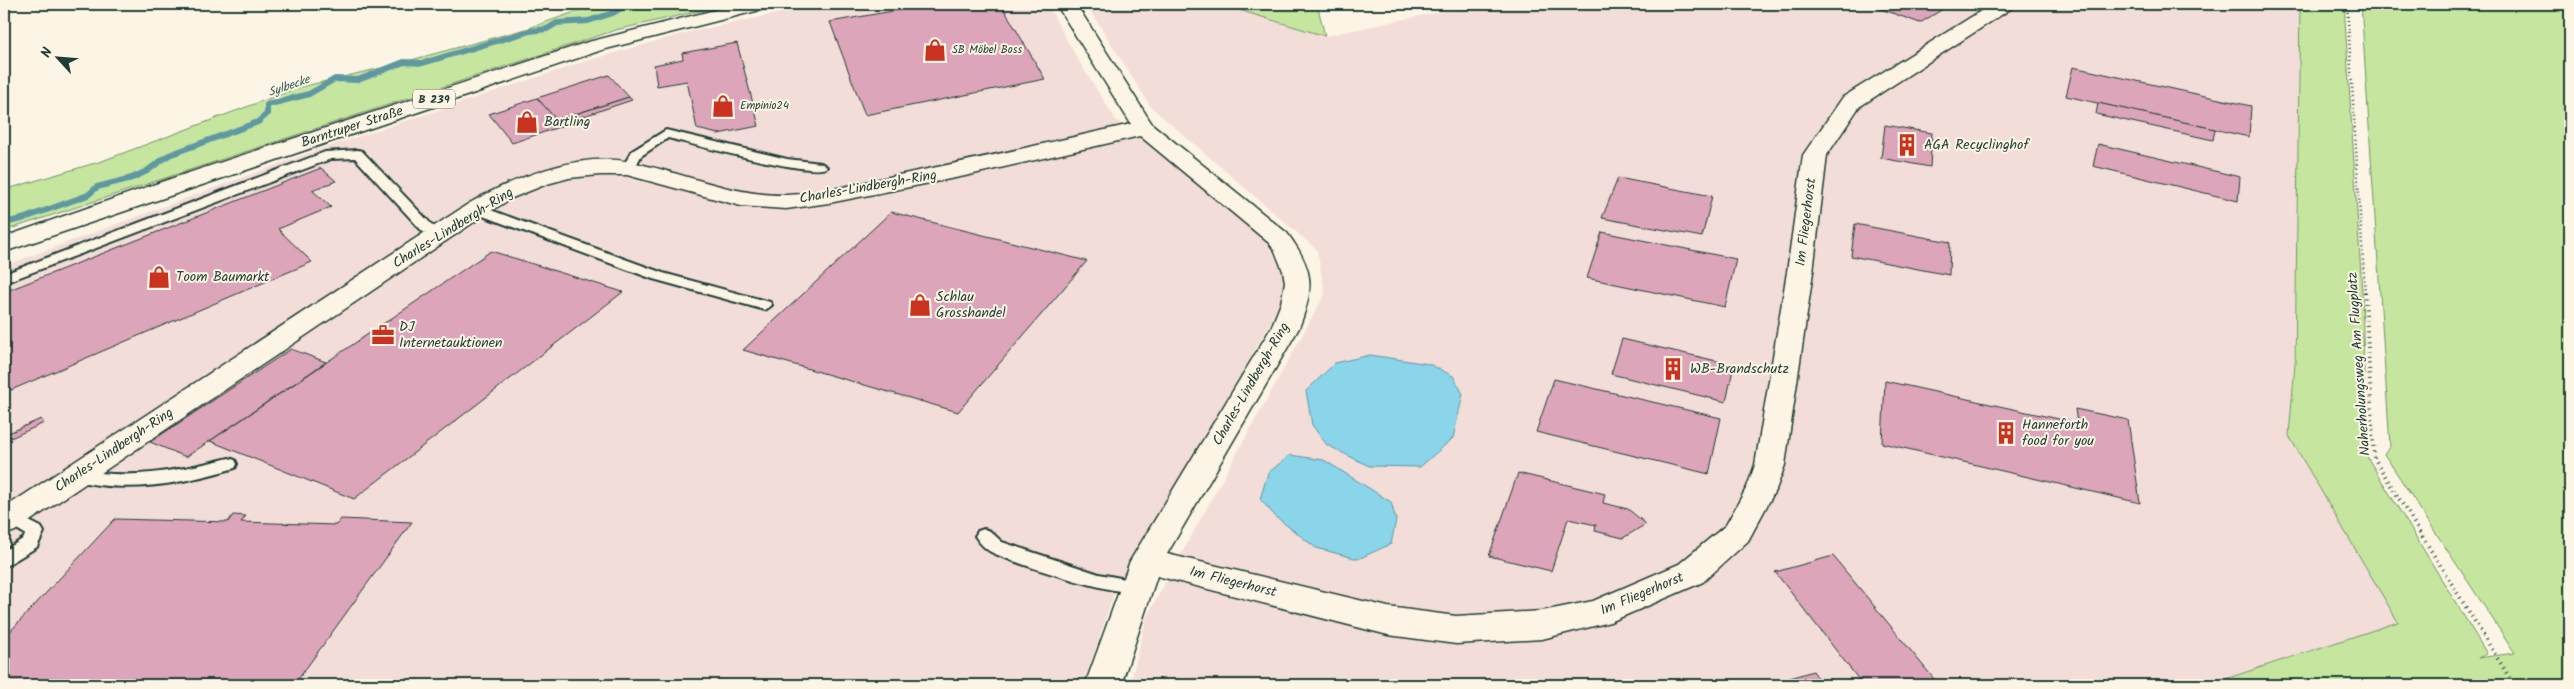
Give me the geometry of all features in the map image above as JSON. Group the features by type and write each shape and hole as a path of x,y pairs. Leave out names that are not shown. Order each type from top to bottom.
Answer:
{"street":[{"name":"Barntruper Straße","path":"4,245 178,184 595,46 761,4"},
{"name":"Charles-Lindbergh-Ring","path":"1066,4 1144,128 1278,238 1288,250 1299,278 1297,300 1285,328 1146,561 1103,685"},
{"name":"Im Fliegerhorst","path":"1146,561 1388,621 1456,630 1542,625 1598,613 1691,572 1737,533 1762,487 1770,465 1800,272 1815,155 1851,102 2005,4"},
{"name":"Charles-Lindbergh-Ring","path":"8,520 441,233 504,193 539,178 568,171 628,168 741,199 786,202 829,196 966,169 1144,128"}],"lane":[{"path":"628,168 636,154 666,134 786,163 821,167"},
{"path":"4,279 329,155 358,154 428,229 441,233"},
{"path":"477,210 658,276 765,305"},
{"path":"76,474 100,480 155,482 228,464"},
{"path":"4,560 31,542 35,532 8,520"},
{"path":"984,536 996,547 1099,581 1136,587"}],"path":[{"name":"Naherholungsweg Am Flugplatz","path":"2347,4 2357,134 2374,458 2514,685"}],"shaded area":[{"path":"824,4 1047,4 1078,60 1116,120 1242,219 1268,244 1280,266 1284,281 1284,296 1271,322 1115,591 1083,685 4,685 4,266 300,156 589,60 693,31"},
{"path":"1086,4 1219,4 1325,36 1477,4 2300,4 2294,363 2289,436 2398,622 2206,685 1130,685 1147,616 1325,294 1317,250 1151,107"}],"green space":[{"path":"598,4 730,4 616,30 4,231 4,190 102,161 297,88 389,66 526,29"},
{"path":"1219,4 1317,4 1325,36"},
{"path":"2300,4 2344,4 2362,291 2366,455 2487,654 2478,658 2515,653 2384,454 2390,446 2361,4 2570,4 2570,685 2207,685 2398,622 2289,436 2295,363"}],"water":[{"path":"1370,355 1429,364 1453,376 1463,394 1453,438 1420,467 1369,466 1327,445 1312,425 1306,391 1335,363"},
{"path":"1290,455 1324,460 1391,502 1396,520 1391,544 1358,559 1316,548 1276,517 1260,499 1268,473"}],"building":[{"name":"SB Möbel Boss","path":"933,4 1001,4 1045,79 865,115 830,22"},
{"path":"1867,4 1943,4 1948,6 1920,23"},
{"name":"Empinio24","path":"737,43 759,126 718,134 697,129 687,81 657,86 654,65 683,59 682,53"},
{"path":"2073,67 2251,106 2249,137 2066,96"},
{"path":"609,75 629,97 556,120 537,98"},
{"path":"629,97 632,100 560,124 557,120"},
{"name":"Bartling","path":"537,98 562,126 512,143 489,114"},
{"path":"2098,103 2215,129 2213,140 2096,114"},
{"name":"AGA Recyclinghof","path":"1885,125 1932,133 1930,167 1881,158"},
{"path":"2098,144 2240,177 2238,201 2093,166"},
{"name":"Toom Baumarkt","path":"321,168 336,181 312,190 331,207 278,229 312,262 4,393 4,292"},
{"path":"1618,178 1712,196 1702,237 1602,218"},
{"name":"Schlau Grosshandel","path":"891,212 1087,261 958,412 743,350"},
{"path":"1855,224 1950,242 1949,275 1851,256"},
{"path":"1602,232 1736,259 1725,307 1587,278"},
{"path":"491,251 623,292 354,499 210,441"},
{"name":"WB-Brandschutz","path":"1622,339 1734,365 1726,402 1611,374"},
{"path":"291,349 326,362 186,457 150,442"},
{"path":"1554,379 1721,418 1709,474 1536,432"},
{"name":"Hanneforth food for you","path":"1885,381 2077,423 2075,409 2128,420 2140,503 1882,443"},
{"path":"41,419 44,423 4,441 4,435"},
{"path":"1518,473 1605,494 1603,503 1628,509 1646,524 1623,538 1595,531 1596,525 1568,519 1551,571 1489,556"},
{"path":"233,515 246,516 241,522 336,525 341,519 412,522 294,685 4,685 4,638 115,519 228,522"},
{"path":"1833,556 1939,685 1863,685 1775,572"},
{"path":"1813,671 1823,685 1767,685"}],"waterway":[{"name":"Sylbecke","path":"4,223 22,219 88,195 97,187 132,178 147,171 169,155 258,122 267,114 267,105 309,94 335,79 358,80 404,62 423,63 530,31 547,29 557,23 588,21 613,13 628,4"}],"place":[{"name":"SB Möbel Boss","path":"935,50"},
{"name":"Empinio24","path":"723,106"},
{"name":"Bartling","path":"527,122"},
{"name":"AGA Recyclinghof","path":"1907,145"},
{"name":"Toom Baumarkt","path":"159,277"},
{"name":"Schlau Grosshandel","path":"920,305"},
{"name":"DJ Internetauktionen","path":"383,335"},
{"name":"WB-Brandschutz","path":"1673,369"},
{"name":"Hanneforth food for you","path":"2006,433"}]}
